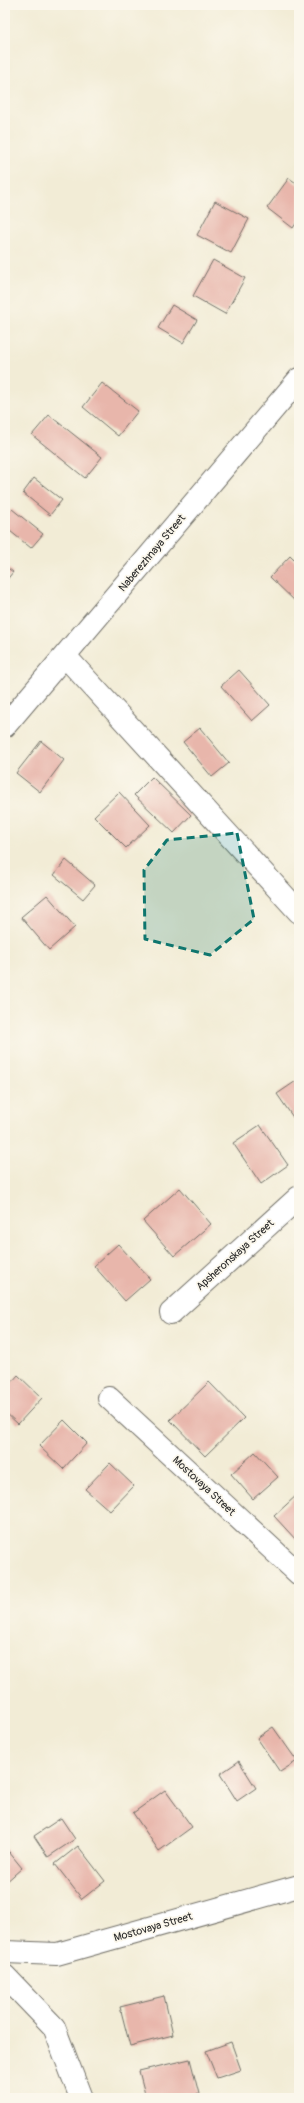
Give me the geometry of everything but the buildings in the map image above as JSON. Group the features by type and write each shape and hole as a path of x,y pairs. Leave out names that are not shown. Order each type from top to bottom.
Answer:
{"street":[{"name":"Naberezhnaya Street","path":"5,726 299,379"},
{"path":"65,656 299,912"},
{"name":"Apsheronskaya Street","path":"171,1313 299,1197"},
{"name":"Mostovaya Street","path":"109,1398 299,1574"},
{"name":"Mostovaya Street","path":"5,1952 57,1954 299,1886"},
{"path":"5,1976 54,2027 81,2098"}],"highlighted area":[{"path":"237,833 254,919 210,955 145,939 144,870 167,840"}]}
